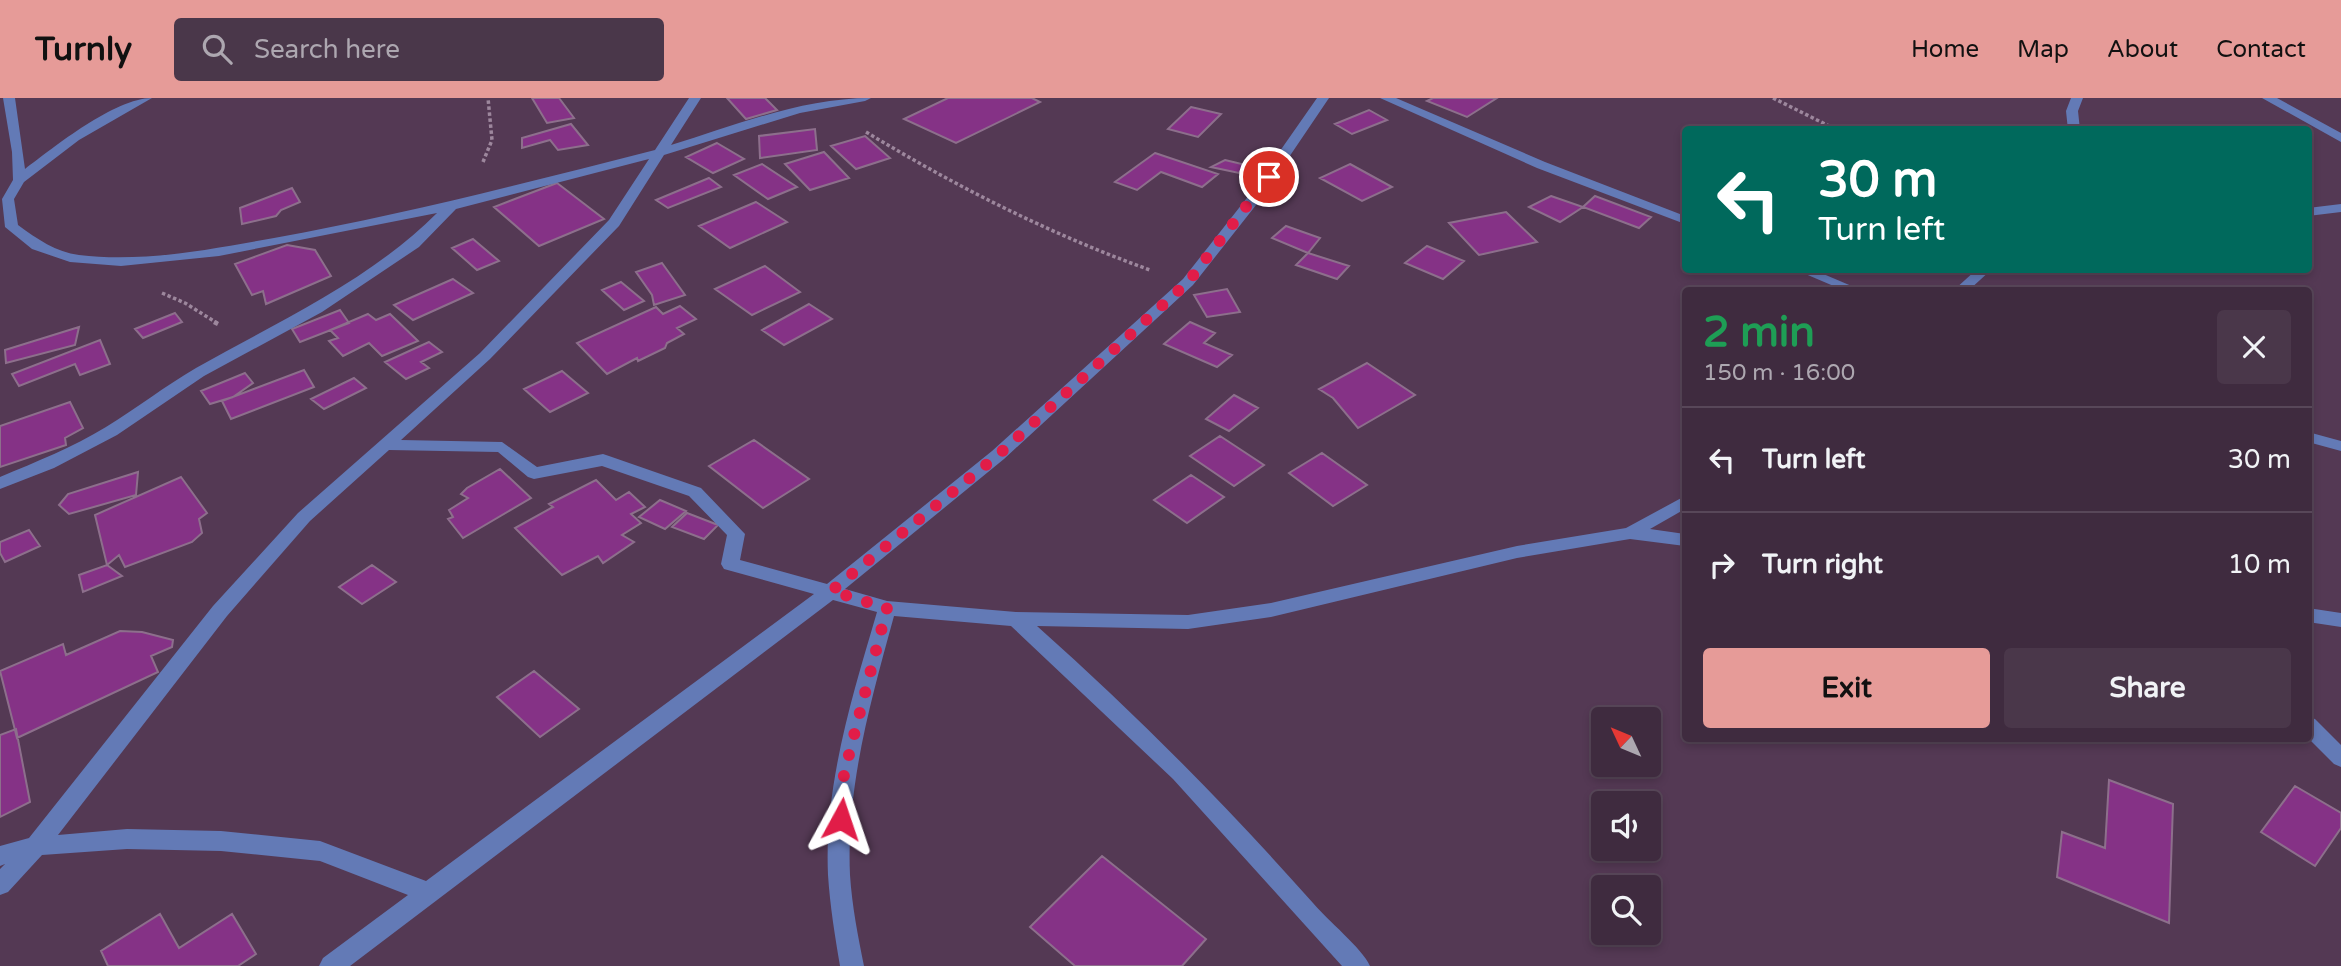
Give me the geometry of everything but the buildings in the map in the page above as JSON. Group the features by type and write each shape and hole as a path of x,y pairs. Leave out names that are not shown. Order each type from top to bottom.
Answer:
{"street":[{"path":"9,98 18,152 19,180"},
{"path":"146,98 75,137 19,180 8,199 12,227 37,246 75,259 161,260 219,252 352,228 453,206 661,152 758,121 865,98"},
{"path":"0,885 37,846 220,611 304,517 485,356 614,223 695,98"},
{"path":"331,966 831,591 998,455 1188,282 1255,197 1323,98"},
{"path":"1386,98 1541,165 1682,218"},
{"path":"2074,126 2072,111 2077,98"},
{"path":"2268,98 2341,138"},
{"path":"0,483 48,464 111,431 198,373 317,309 414,244 453,206"},
{"path":"2312,212 2341,208"},
{"path":"1811,273 1846,287"},
{"path":"1964,287 1981,273"},
{"path":"2312,438 2341,446"},
{"path":"386,445 502,447 534,473 603,460 695,492 736,534 730,564 887,608 1016,619 1188,622 1271,610 1517,552 1630,533 1682,540"},
{"path":"1630,533 1682,504"},
{"path":"852,966 842,926 839,842 844,774 887,608"},
{"path":"2312,616 2341,620"},
{"path":"1016,619 1121,712 1233,827 1334,944 1358,966"},
{"path":"2312,728 2341,758"},
{"path":"0,856 37,846 127,839 221,841 320,851 428,892"}],"path":[{"path":"453,206 482,166 492,140 488,98"},
{"path":"1773,98 1829,126"},
{"path":"823,105 900,152 1040,228 1100,253 1188,282"},
{"path":"152,289 215,321 243,350"}],"route":[{"path":"841,819 844,774 887,608 831,591 998,455 1188,282 1269,177"}]}
